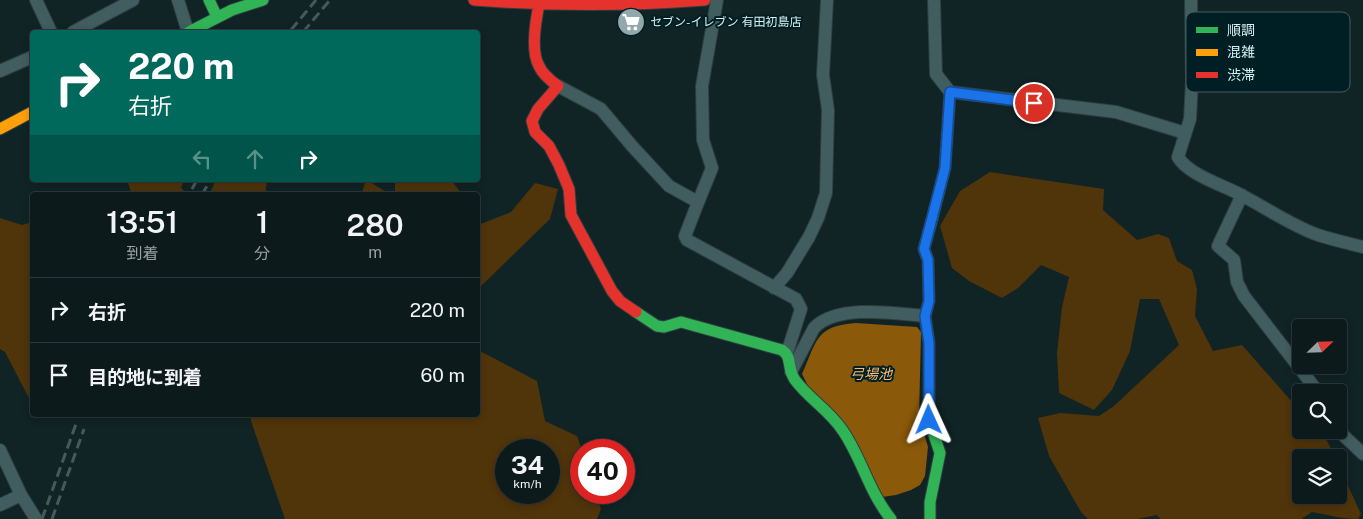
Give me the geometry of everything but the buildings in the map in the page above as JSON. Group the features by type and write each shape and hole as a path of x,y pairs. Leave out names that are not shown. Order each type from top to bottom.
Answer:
{"main road":[{"path":"209,0 217,17"},
{"path":"192,30 242,6 263,0"},
{"path":"474,0 626,6 705,0"},
{"path":"540,2 535,45 537,64 550,81 558,86 538,109 532,121 533,128 549,146 556,159 569,189 571,215 616,297 657,326 664,327 681,322 788,353 790,372 809,396 834,419 843,431 880,507 891,519"},
{"path":"930,519 932,490 940,459 938,445 929,420 929,343 925,316 929,301 928,260 924,249 945,168 950,92"},
{"path":"0,129 30,113"}],"street":[{"path":"36,0 50,30"},
{"path":"78,30 111,0"},
{"path":"78,30 134,0"},
{"path":"178,0 187,30"},
{"path":"717,0 702,86 703,140 712,168 685,236 687,240 796,300 800,309 788,353"},
{"path":"774,288 787,272 809,237 818,218 826,193 828,110 823,75 827,0"},
{"path":"934,0 936,74 950,92 1116,112 1186,133"},
{"path":"0,72 30,58"},
{"path":"558,86 601,109 669,186 696,201 698,206"},
{"path":"1191,92 1190,119 1178,157 1180,162 1287,221 1318,235 1363,247"},
{"path":"1242,195 1218,246 1234,260 1237,282 1244,296 1312,384"},
{"path":"790,372 814,328 824,319 847,314 885,313 925,316"},
{"path":"1346,439 1363,454"},
{"path":"0,450 21,495 36,519"},
{"path":"0,505 21,495"}],"shaded area":[{"path":"990,172 1104,189 1103,210 1137,240 1158,234 1169,238 1177,261 1192,270 1197,289 1195,316 1213,351 1242,345 1292,402 1292,439 1325,439 1331,449 1292,449 1292,504 1347,504 1347,483 1361,514 1358,519 1341,518 1312,512 1301,519 1160,519 1157,515 1137,519 1088,519 1081,512 1049,456 1038,418 1060,413 1099,416 1114,406 1179,345 1159,299 1140,299 1130,351 1112,390 1094,410 1059,393 1057,353 1062,307 1069,277 1041,265 1018,288 1002,298 969,281 952,268 940,226 960,191"},
{"path":"128,182 183,182 181,188 186,192 131,192"},
{"path":"215,182 267,182 265,192 210,192"},
{"path":"365,182 370,182 386,192 362,192"},
{"path":"395,182 453,182 459,190 459,192 395,192"},
{"path":"535,183 558,189 550,219 480,287 480,224 511,212"},
{"path":"0,218 22,225 30,223 30,400 5,352 0,349"},
{"path":"480,351 537,381 545,421 577,436 578,439 570,439 570,504 599,504 601,509 597,519 285,519 251,417 480,417"}],"water":[{"name":"弓場池","path":"856,323 917,327 921,332 919,417 928,447 925,476 920,485 896,495 882,497 808,386 802,374 819,337 832,328"}],"railway":[{"path":"291,30 316,0"},
{"path":"305,30 330,0"},
{"path":"192,189 196,182"},
{"path":"204,192 209,182"},
{"path":"42,519 76,424"},
{"path":"52,519 84,429"}],"traffic: fast":[{"path":"209,0 217,17"},
{"path":"193,30 232,10 263,0"},
{"path":"930,519 930,502 940,453 929,420 929,343 925,316 929,301 928,260 924,249 932,219"},
{"path":"636,312 657,326 664,327 681,322 782,350 789,360 795,380 832,417 843,431 871,487 891,519"}],"traffic: slow":[{"path":"932,219 945,168 950,92"},
{"path":"0,129 30,113"}],"traffic: jam":[{"path":"474,0 590,4 705,0"},
{"path":"540,0 534,43 536,59 543,72 558,86 538,109 532,121 535,132 549,146 559,165 569,189 571,215 612,291 620,301 636,312"}],"place":[{"name":"セブン-イレブン 有田初島店","path":"631,22"}],"route":[{"path":"929,420 929,343 925,316 929,301 928,260 924,249 945,168 950,92 961,95 1034,103"}]}
